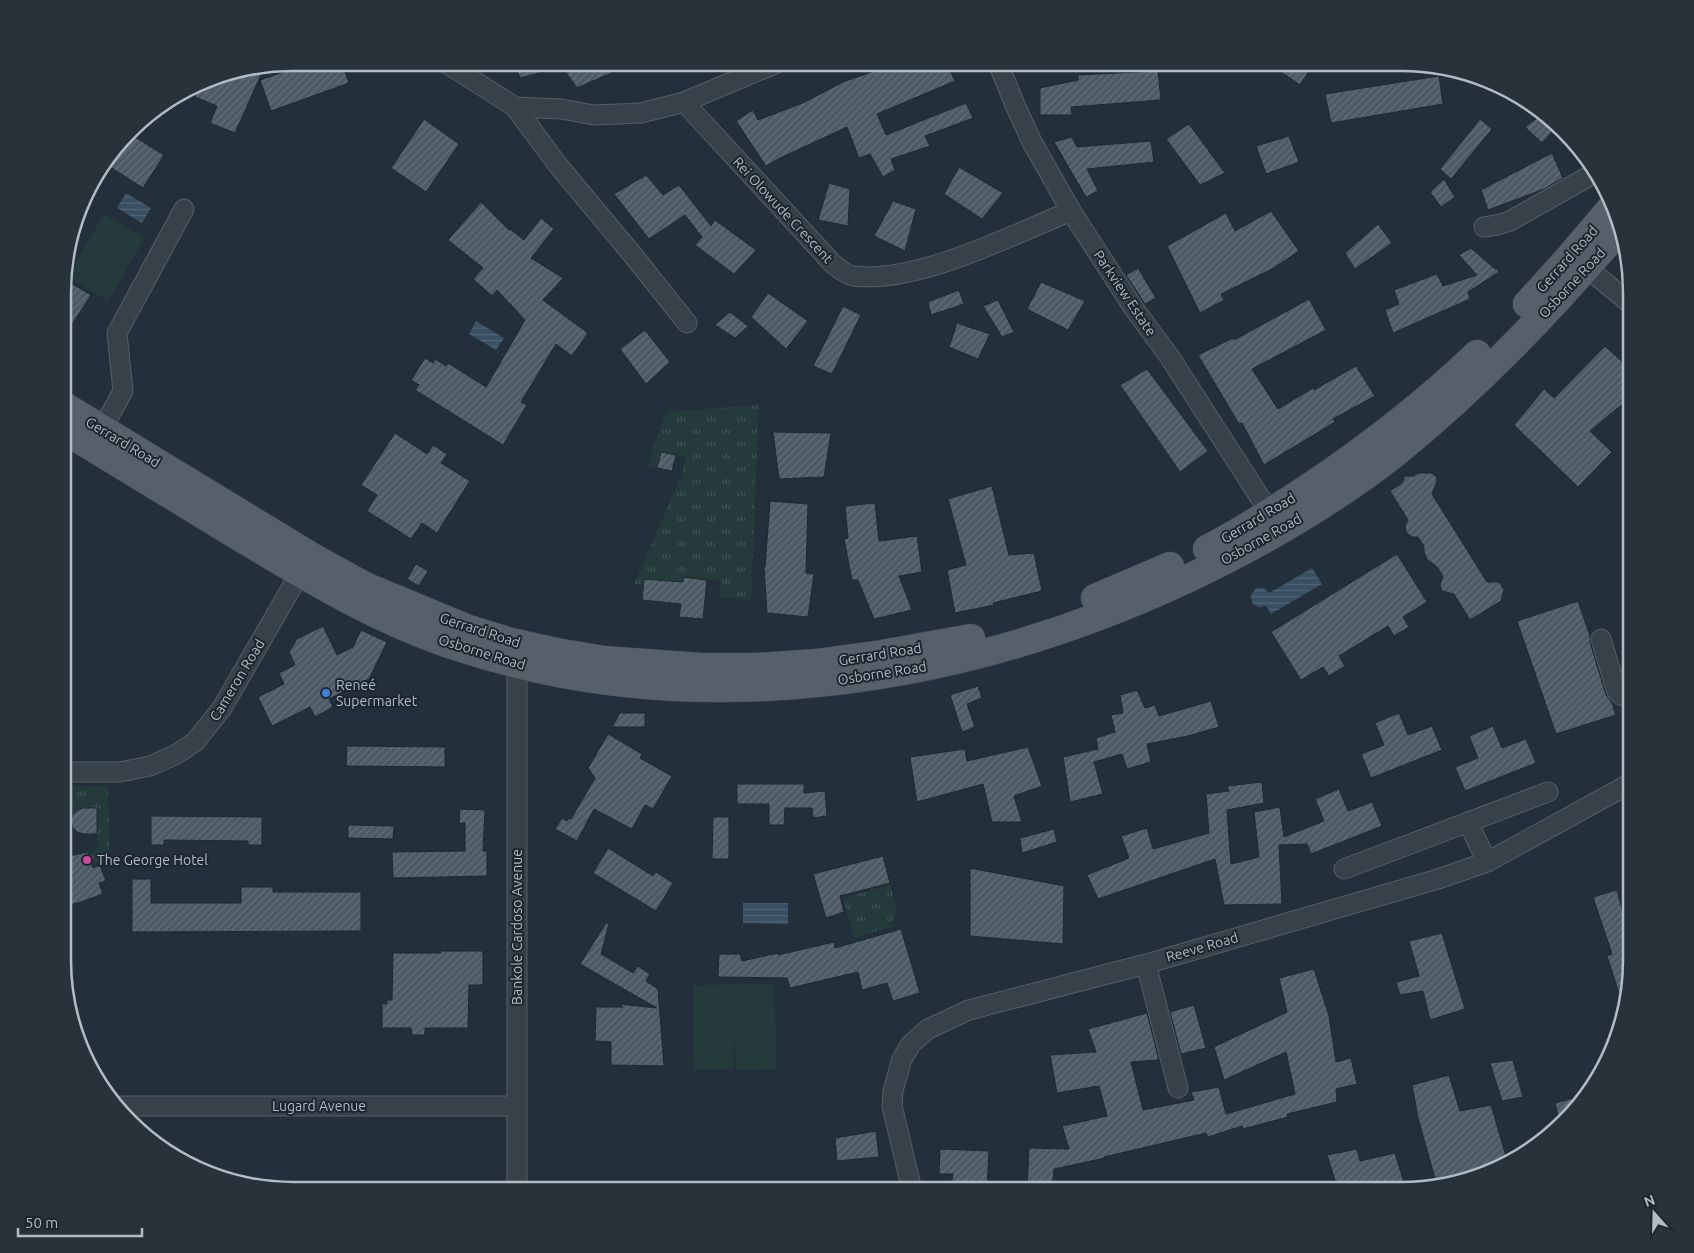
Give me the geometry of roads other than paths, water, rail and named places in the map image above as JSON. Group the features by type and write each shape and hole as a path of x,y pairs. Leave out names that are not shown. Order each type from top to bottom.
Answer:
{"main road":[{"name":"Gerrard Road","path":"71,410 314,558 367,587 466,628 511,642 556,652 653,665 748,667 816,663 967,639 1071,608 1175,564 1226,539 1270,513 1361,452 1446,384 1502,331 1608,213"},
{"name":"Osborne Road","path":"71,434 300,573 394,622 457,647 517,664 565,674 674,687 732,688 869,677 959,660 1027,642 1084,623 1140,600 1235,556 1287,526 1392,456 1459,399 1587,268 1615,235"}],"street":[{"path":"459,71 515,107 557,164 687,322"},
{"path":"515,107 561,109 594,115 642,113 684,102 758,71"},
{"name":"Parkview Estate","path":"1006,71 1032,142 1071,211 1135,310 1169,356 1270,513"},
{"name":"Rei Olowude Crescent","path":"684,102 833,264 851,276 902,273 955,259 1071,211"},
{"path":"1484,227 1498,226 1510,221 1589,176"},
{"path":"102,429 123,391 117,332 184,209"},
{"path":"1587,268 1623,297"},
{"name":"Cameron Road","path":"71,772 120,772 150,766 176,755 195,742 222,708 300,573"},
{"path":"1601,639 1617,692 1623,696"},
{"name":"Bankole Cardoso Avenue","path":"516,1182 517,664"},
{"name":"Reeve Road","path":"910,1182 892,1106 893,1091 902,1059 911,1044 928,1029 969,1010 1146,964 1438,879 1487,862 1623,786"},
{"path":"1344,869 1548,792"},
{"path":"1468,822 1487,862"},
{"path":"1146,964 1178,1088"},
{"name":"Lugard Avenue","path":"126,1106 516,1106"}],"water":[{"path":"126,193 151,208 142,223 117,208"},
{"path":"476,321 504,338 496,350 469,334"},
{"path":"1312,568 1322,584 1271,614 1266,606 1259,607 1252,603 1251,595 1256,588 1264,588 1269,593"},
{"path":"743,903 788,903 788,924 743,923"}],"place":[{"name":"Reneé Supermarket","path":"326,693"},
{"name":"The George Hotel","path":"87,860"}]}
